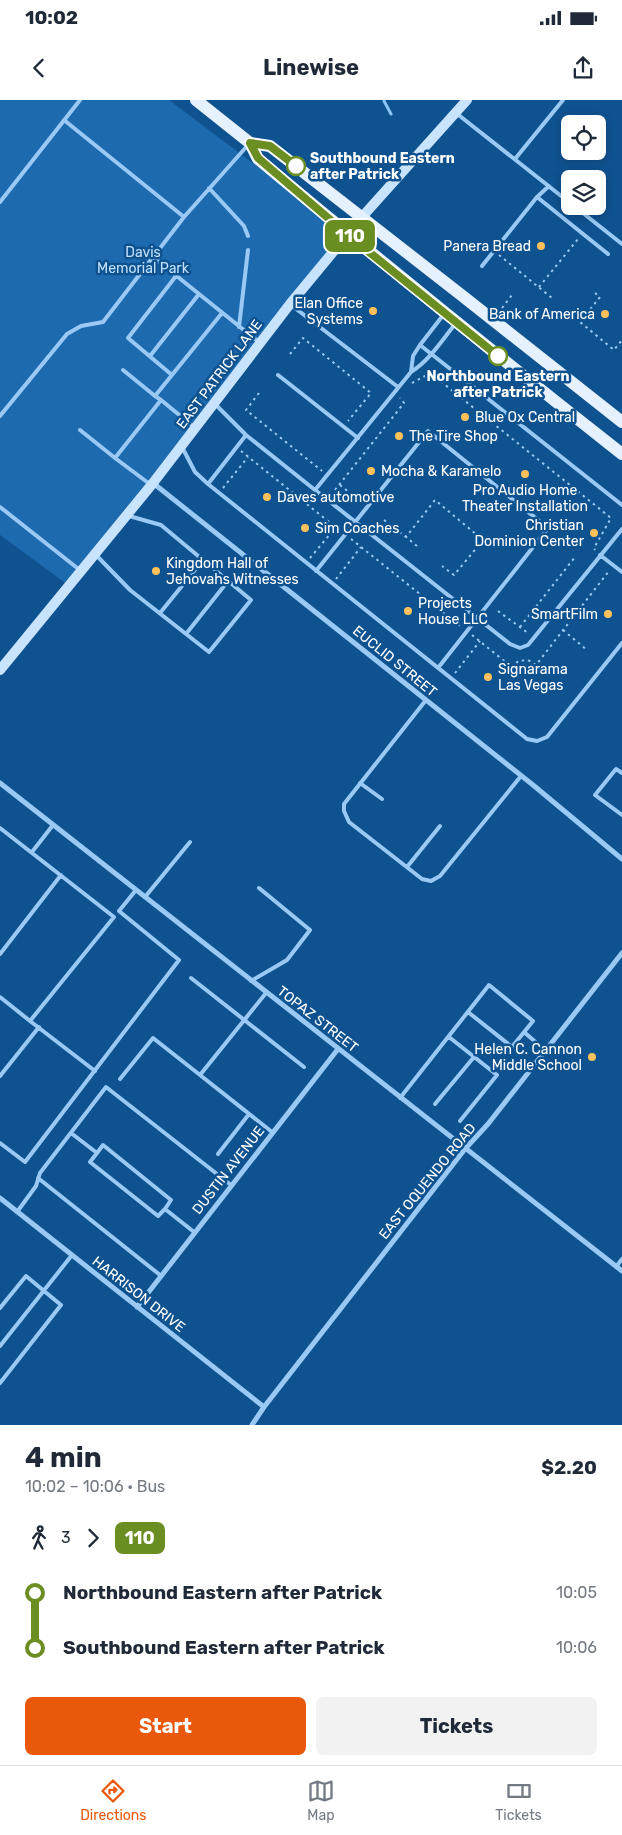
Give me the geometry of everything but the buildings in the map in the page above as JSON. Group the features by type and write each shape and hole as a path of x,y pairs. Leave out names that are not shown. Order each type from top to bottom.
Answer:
{"main road":[{"path":"196,100 250,143 258,158 348,235 444,314 622,454"},
{"name":"EAST PATRICK LANE","path":"0,670 152,484 290,304 362,216 467,100"},
{"path":"250,143 270,146 362,216 622,422"}],"street":[{"name":"EUCLID STREET","path":"152,484 426,700 622,859"},
{"name":"TOPAZ STREET","path":"0,783 622,1271"},
{"name":"EAST OQUENDO ROAD","path":"252,1425 465,1149 488,1124 622,953"},
{"name":"DUSTIN AVENUE","path":"136,1307 338,1049"},
{"name":"HARRISON DRIVE","path":"0,1198 264,1407"}],"lane":[{"path":"0,202 80,100"},
{"path":"515,159 563,100"},
{"path":"456,113 561,196"},
{"path":"64,120 184,217"},
{"path":"0,416 67,334 81,326 103,322 184,217 250,143"},
{"path":"482,266 537,197 549,186"},
{"path":"209,188 244,226 248,236"},
{"path":"537,197 608,254"},
{"path":"585,215 622,244"},
{"path":"239,327 248,250"},
{"path":"153,257 260,343"},
{"path":"172,375 128,338 176,276"},
{"path":"150,356 199,294"},
{"path":"290,304 398,387"},
{"path":"155,396 222,313"},
{"path":"411,372 413,356 444,314"},
{"path":"315,490 398,387 431,354 456,323"},
{"path":"420,345 622,505"},
{"path":"123,370 195,428"},
{"path":"278,375 358,438"},
{"path":"115,458 161,400"},
{"path":"214,403 246,435 510,644 520,648 528,645 622,529"},
{"path":"80,430 152,484"},
{"path":"316,571 428,431 548,528 438,668"},
{"path":"208,484 246,435"},
{"path":"181,446 195,472 208,484 527,739 537,742 548,737 622,643"},
{"path":"0,507 81,571"},
{"path":"95,554 130,590 209,652 250,600 161,525 126,516"},
{"path":"600,554 622,572"},
{"path":"160,613 203,560"},
{"path":"186,634 228,581"},
{"path":"426,700 344,804 344,811 349,822 422,879 430,881 440,876 521,776"},
{"path":"622,773 616,769 595,795 622,815"},
{"path":"360,783 382,799"},
{"path":"32,852 53,825"},
{"path":"407,867 440,826"},
{"path":"0,828 114,917"},
{"path":"145,897 190,842"},
{"path":"0,954 61,875"},
{"path":"251,981 287,960 310,930 259,888"},
{"path":"30,1021 136,890"},
{"path":"0,1143 25,1162 179,960 119,911"},
{"path":"191,978 304,1067"},
{"path":"400,1098 489,985 533,1021 512,1047 468,1012"},
{"path":"200,1075 266,993"},
{"path":"0,997 95,1071"},
{"path":"0,1076 39,1027"},
{"path":"524,1032 546,1051"},
{"path":"449,1037 497,1075 460,1121"},
{"path":"120,1078 154,1038 272,1132"},
{"path":"435,1104 474,1056"},
{"path":"17,1212 36,1186 40,1173 106,1087 231,1186"},
{"path":"218,1154 249,1114"},
{"path":"71,1133 97,1153"},
{"path":"103,1145 171,1200 165,1209 158,1216 90,1162 103,1145"},
{"path":"38,1178 160,1275"},
{"path":"165,1209 194,1232"},
{"path":"0,1346 72,1256"},
{"path":"616,1267 622,1259"},
{"path":"0,1308 26,1276 61,1305 0,1384"}],"path":[{"path":"539,287 582,233"},
{"path":"494,251 552,298"},
{"path":"594,293 600,297 580,322 614,350 622,340"},
{"path":"502,308 512,295"},
{"path":"290,354 303,338 371,393 344,426"},
{"path":"406,386 424,376 434,376 611,518 594,548 600,554"},
{"path":"259,393 246,410 328,475"},
{"path":"328,500 404,403 398,396"},
{"path":"236,447 468,631"},
{"path":"219,493 248,457"},
{"path":"340,485 367,507"},
{"path":"406,537 436,500 483,540 454,575 442,566"},
{"path":"384,520 417,546"},
{"path":"306,563 336,527"},
{"path":"333,584 361,547"},
{"path":"520,627 575,557"},
{"path":"498,611 534,637"},
{"path":"563,630 588,650"},
{"path":"450,678 480,641"}],"green space":[{"name":"Davis Memorial Park","path":"0,100 169,100 348,235 68,585 0,535"}],"waterway":[{"path":"384,101 391,114"}],"bus line":[{"name":"110","path":"296,166 270,146 250,143 258,158 348,235 498,356"}],"place":[{"name":"Southbound Eastern after Patrick","path":"296,166"},
{"name":"Panera Bread","path":"541,246"},
{"name":"Elan Office Systems","path":"373,311"},
{"name":"Bank of America","path":"605,314"},
{"name":"Northbound Eastern after Patrick","path":"498,356"},
{"name":"Blue Ox Central","path":"465,417"},
{"name":"The Tire Shop","path":"399,436"},
{"name":"Mocha & Karamelo","path":"371,471"},
{"name":"Pro Audio Home Theater Installation","path":"525,474"},
{"name":"Daves automotive","path":"267,497"},
{"name":"Sim Coaches","path":"305,528"},
{"name":"Christian Dominion Center","path":"594,533"},
{"name":"Kingdom Hall of Jehovahs Witnesses","path":"156,571"},
{"name":"Projects House LLC","path":"408,611"},
{"name":"SmartFilm","path":"608,614"},
{"name":"Signarama Las Vegas","path":"488,677"},
{"name":"Helen C. Cannon Middle School","path":"592,1057"}]}
